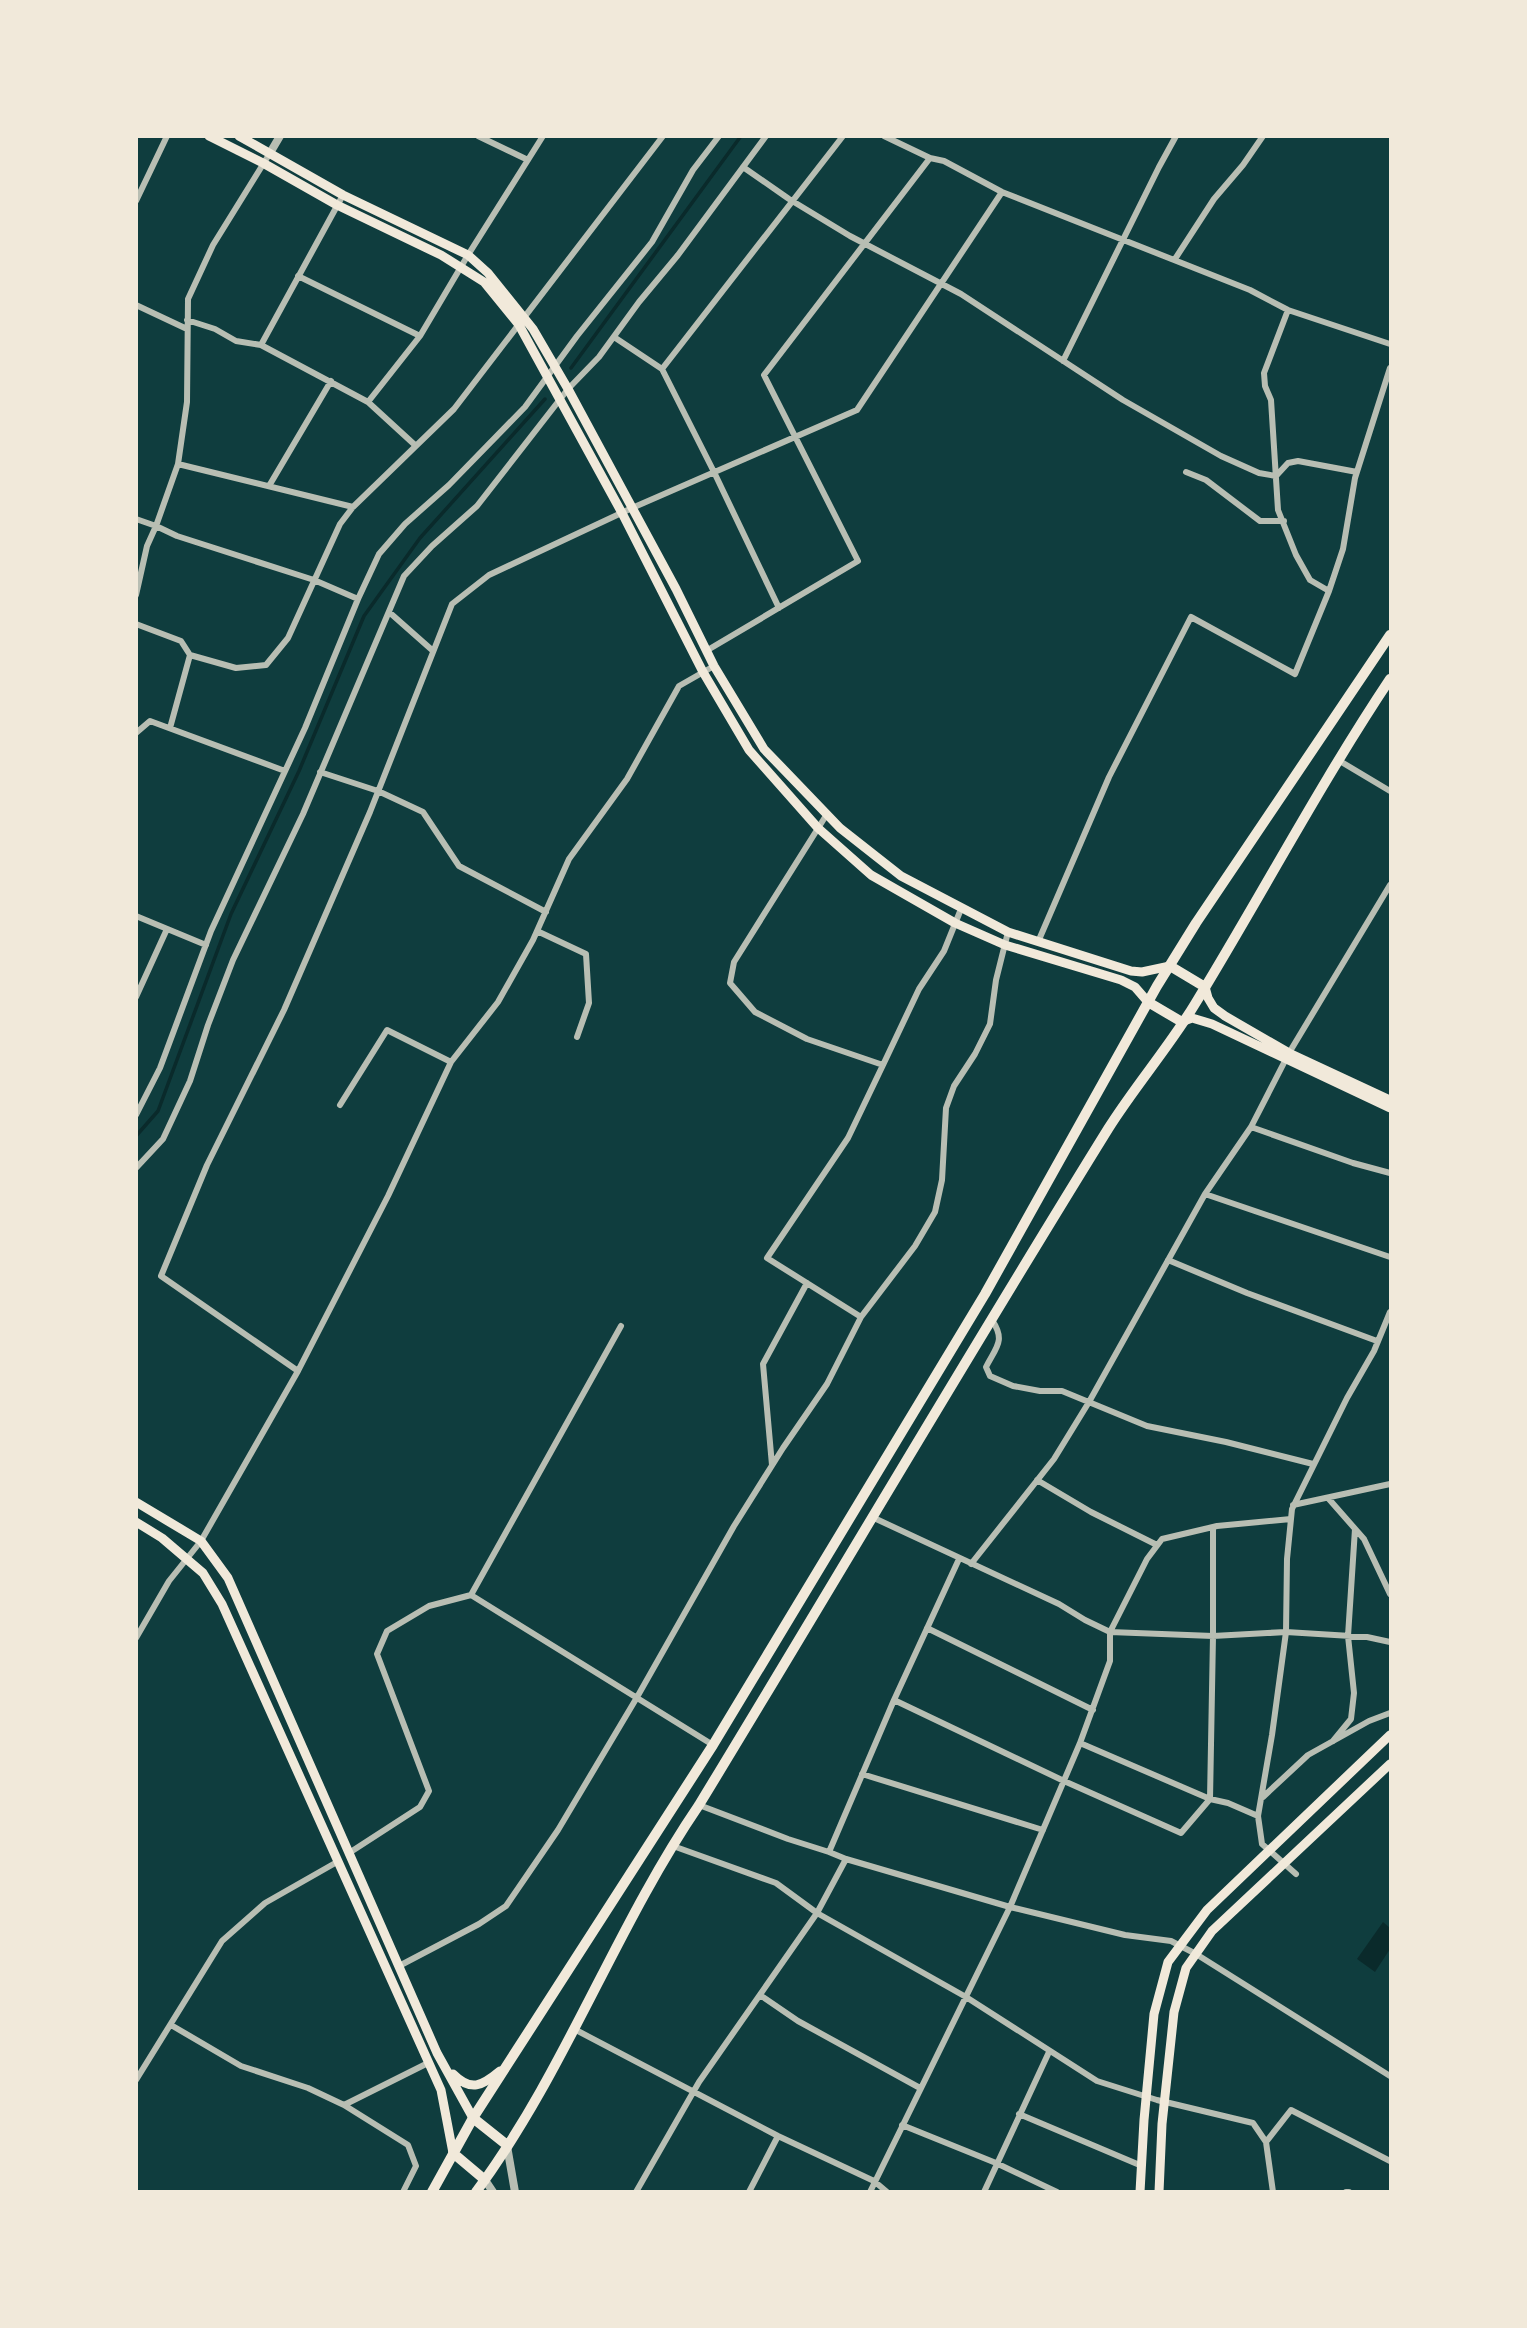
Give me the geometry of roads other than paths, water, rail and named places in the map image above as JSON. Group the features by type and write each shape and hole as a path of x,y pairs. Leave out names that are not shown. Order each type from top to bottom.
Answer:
{"highway":[{"path":"432,2192 473,2118 713,1745 985,1294 1170,966 1391,635"},
{"path":"476,2192 542,2088 671,1846 699,1805 874,1518 931,1416 1110,1126 1194,1006 1338,760 1391,680"},
{"path":"1170,966 1205,987"},
{"path":"1148,1002 1182,1022"},
{"path":"473,2118 507,2145"},
{"path":"453,2152 485,2180"}],"main road":[{"path":"209,136 337,205 461,266 484,282 522,322 547,376 622,513 703,672 749,750 818,828 871,875 955,923 1005,945 1121,980 1135,988 1148,1002"},
{"path":"239,136 344,195 468,255 488,273 568,389 676,589 714,666 764,749 840,828 901,877 1008,932 1131,971 1142,972 1170,966"},
{"path":"1205,987 1214,1008 1287,1056 1391,1108"},
{"path":"1182,1022 1192,1018 1212,1024 1391,1100"},
{"path":"136,1502 201,1541 218,1562 236,1594 443,2065 473,2118"},
{"path":"136,1522 162,1538 203,1573 222,1604 441,2090 453,2152"},
{"path":"1140,2192 1154,2014 1168,1962 1206,1910 1391,1735"},
{"path":"1159,2192 1160,2101 1174,2012 1186,1968 1212,1931 1391,1764"},
{"path":"443,2065 461,2083 472,2086 492,2078 507,2066"}],"street":[{"path":"137,198 167,136"},
{"path":"136,595 147,546 178,464 187,402 188,299 213,245 280,136"},
{"path":"478,136 528,160"},
{"path":"368,402 420,336 542,136"},
{"path":"136,624 181,641 190,654 236,668 266,666 288,638 340,523 353,507 454,409 661,139 650,136"},
{"path":"136,1115 160,1068 206,945 305,728 379,554 405,524 449,485 525,407 652,242 693,170 719,136"},
{"path":"136,1168 163,1139 190,1081 233,960 320,772 404,576 432,546 477,506 568,389 599,357 766,136"},
{"path":"662,369 843,136"},
{"path":"884,136 944,162 1002,192 1175,259 1250,290 1288,310 1391,344"},
{"path":"1063,361 1176,136"},
{"path":"1175,259 1214,199 1263,136"},
{"path":"706,651 858,561 764,375 930,158"},
{"path":"743,167 794,202 864,244 961,294 1123,400 1221,456 1259,473 1276,476"},
{"path":"298,1371 162,1276 207,1165 284,1010 378,791 452,604 489,575 632,508 857,410 1002,192"},
{"path":"261,345 344,195"},
{"path":"298,276 420,336"},
{"path":"136,305 187,329"},
{"path":"1288,310 1264,373 1265,386 1271,400 1279,510 1296,555 1310,580 1329,591"},
{"path":"187,320 215,329 236,341 261,345 368,402 416,446"},
{"path":"614,337 662,369 779,608"},
{"path":"1037,943 1109,777 1191,617 1295,674 1343,549 1357,472 1391,368"},
{"path":"269,486 331,382"},
{"path":"1276,476 1288,463 1298,461 1357,472"},
{"path":"178,464 353,507"},
{"path":"1186,472 1206,480 1260,521 1283,521"},
{"path":"136,519 177,536 314,580 358,599"},
{"path":"389,612 432,650"},
{"path":"170,728 190,654"},
{"path":"136,1638 169,1581 201,1541 298,1371 388,1196 451,1062 498,1002 546,912 569,859 627,779 679,685 714,666"},
{"path":"136,733 150,721 285,771"},
{"path":"1338,760 1391,791"},
{"path":"320,772 378,791 423,812 459,866 546,912"},
{"path":"827,814 734,962 730,983 755,1012 807,1039 883,1065"},
{"path":"971,1564 1054,1459 1089,1402 1205,1194 1251,1127 1287,1056 1391,885"},
{"path":"861,1317 767,1258 848,1138 919,989 944,951 961,909"},
{"path":"136,916 206,945"},
{"path":"136,997 167,929"},
{"path":"537,930 586,954 589,1003 577,1037"},
{"path":"399,1966 506,1906 558,1830 772,1465 827,1384 861,1317 915,1246 935,1212 942,1180 946,1108 954,1086 990,1024 996,980 1008,932"},
{"path":"340,1105 387,1030 451,1062"},
{"path":"1251,1127 1391,1173"},
{"path":"1205,1194 1391,1257"},
{"path":"1168,1260 1247,1293 1377,1341"},
{"path":"772,1465 763,1364 807,1283"},
{"path":"1296,1874 1262,1844 1258,1816 1286,1632 1287,1559 1293,1505 1374,1351 1391,1311"},
{"path":"992,1320 1000,1331 1000,1342 986,1367 990,1376 1013,1386 1040,1391 1062,1391 1147,1426 1226,1441 1313,1464"},
{"path":"471,1595 621,1326"},
{"path":"1037,1480 1091,1512 1157,1545"},
{"path":"1293,1505 1391,1484"},
{"path":"1328,1498 1364,1539 1391,1594"},
{"path":"874,1518 1059,1604 1110,1632 1213,1636 1286,1632 1391,1642"},
{"path":"870,2192 1010,1907 1093,1710 1110,1661 1110,1632 1147,1559 1162,1539 1213,1528 1291,1519"},
{"path":"894,1700 1181,1833 1210,1799 1213,1528"},
{"path":"1333,1741 1351,1719 1354,1693 1348,1636 1355,1529"},
{"path":"829,1852 894,1700 959,1559"},
{"path":"349,1853 420,1807 429,1791 377,1654 387,1631 429,1605 471,1595 713,1745"},
{"path":"927,1628 1093,1710"},
{"path":"1262,1798 1308,1755 1369,1721 1391,1713"},
{"path":"1080,1743 1210,1799 1228,1803 1258,1816"},
{"path":"862,1773 1043,1830"},
{"path":"699,1805 846,1859 1010,1907 1125,1935 1171,1941 1391,2076"},
{"path":"671,1846 776,1883 817,1913 966,1997 1097,2081 1160,2101 1253,2123 1266,2142 1273,2192"},
{"path":"636,2192 693,2091 817,1913 846,1859"},
{"path":"136,2080 222,1941 265,1903 337,1862"},
{"path":"760,1994 798,2021 920,2088"},
{"path":"171,2025 241,2066 308,2088 344,2105 408,2145 415,2166 403,2192"},
{"path":"573,2029 778,2136 874,2180 887,2192"},
{"path":"984,2192 1049,2052"},
{"path":"344,2105 428,2063"},
{"path":"1266,2142 1291,2110 1391,2161"},
{"path":"1019,2114 1142,2166"},
{"path":"902,2125 996,2163 1058,2192"},
{"path":"749,2192 778,2136"},
{"path":"507,2145 515,2192"},
{"path":"485,2180 493,2192"}],"water":[{"path":"1383,1922 1390,1928 1390,1949 1375,1972 1357,1959"}],"waterway":[{"path":"571,368 741,136"},
{"path":"136,1136 158,1111 231,914 299,771 364,616 420,538 545,399"}]}
